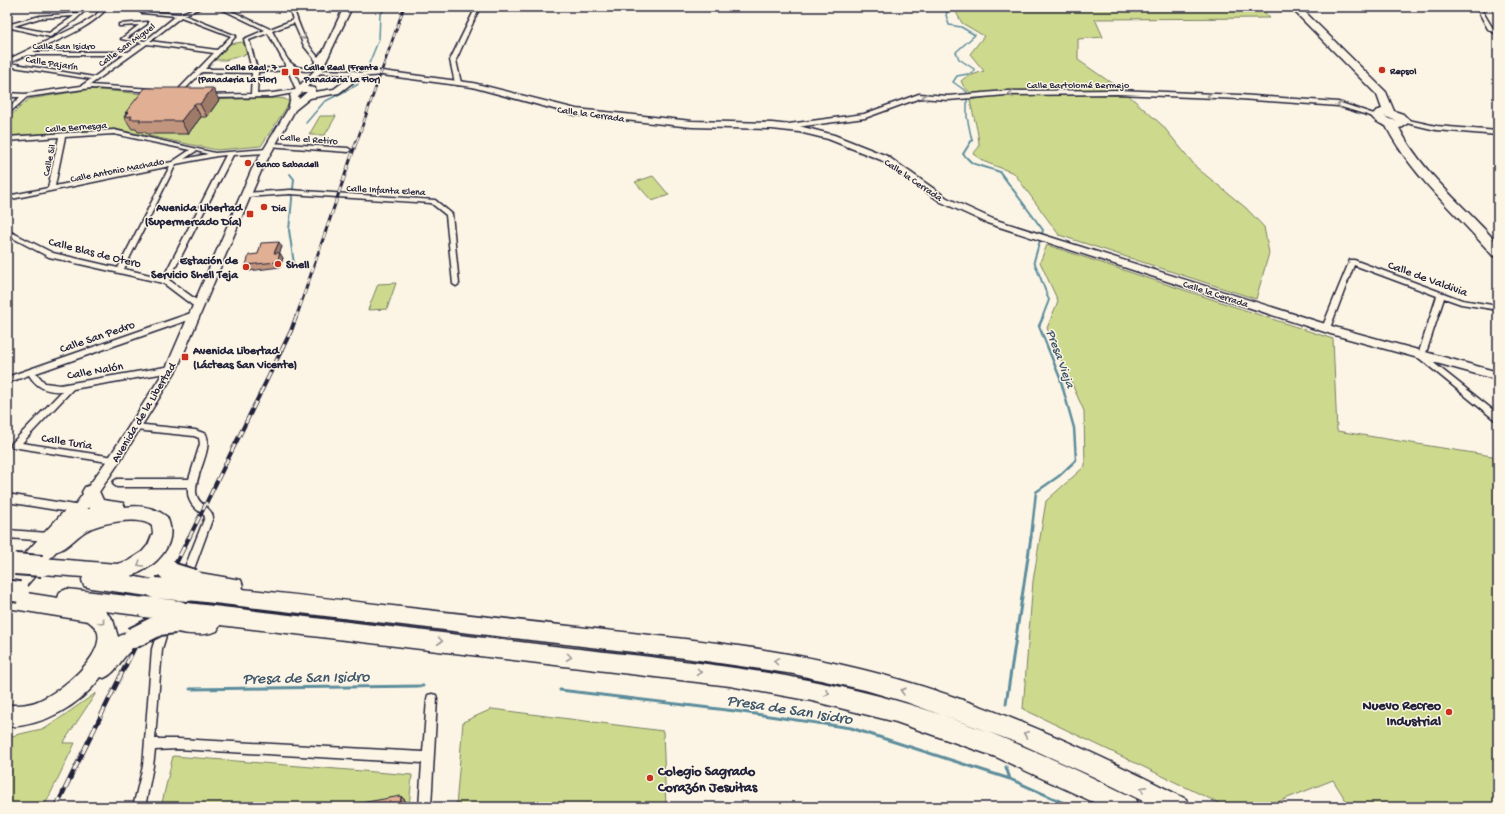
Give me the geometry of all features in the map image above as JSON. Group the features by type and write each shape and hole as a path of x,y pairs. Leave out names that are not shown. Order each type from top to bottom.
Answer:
{"highway":[{"path":"1295,7 1382,94 1386,118 1398,141 1416,165 1486,237 1498,253"},
{"path":"1386,118 1399,124 1404,121"},
{"path":"10,583 39,570 117,572 128,570 148,558 156,550 160,540 160,524 156,518 150,514 110,512 99,507 95,503 81,505"},
{"path":"81,505 91,517 110,512 148,506 158,508 166,514 170,520 171,528 163,558 166,568 191,586"},
{"path":"51,541 80,525 110,512"},
{"path":"39,570 155,588 191,586 389,614 733,655 811,667 865,680 973,713 1028,735 1131,782 1178,807"},
{"path":"10,583 145,607 177,617 408,637 730,676 812,690 862,702 969,736 1023,757 1128,807"},
{"path":"7,716 24,717 54,705 68,696 91,672 101,658 107,644 108,633 103,622 93,613 10,583"},
{"path":"7,728 28,725 62,709 91,684 121,646 153,627 177,617"}],"street":[{"path":"98,8 108,7"},
{"path":"7,63 36,47 84,25 97,17 108,7"},
{"name":"Calle San Miguel","path":"83,87 145,43 180,15 197,7"},
{"path":"200,96 272,95 297,93 288,65 269,30 231,9 219,7"},
{"path":"290,7 295,21 318,67"},
{"name":"Avenida de la Libertad","path":"51,541 81,505 114,460 171,369 246,195 268,148 292,109 297,93 318,67 348,7"},
{"path":"458,83 453,60 478,7"},
{"path":"1478,7 1490,28 1498,34"},
{"path":"36,47 49,35 87,9"},
{"path":"142,12 180,15 234,36 177,94"},
{"path":"8,25 40,17 78,14"},
{"path":"254,95 255,71 246,39 295,21"},
{"path":"121,25 145,23 123,40 217,52"},
{"path":"8,25 49,35"},
{"name":"Calle San Isidro","path":"24,53 128,54"},
{"name":"Calle Pajarín","path":"7,63 94,78"},
{"path":"200,70 255,71 288,65"},
{"name":"Calle la Cerrada","path":"288,65 306,70 318,67 361,75"},
{"name":"Avenida de la Libertad","path":"292,109 309,93 318,67"},
{"name":"Calle la Cerrada","path":"297,93 331,93 340,89 353,78 361,75 382,73 473,85 546,106 576,112 692,124 781,127 824,135 884,158 944,200 990,220 1042,238 1326,328 1498,376"},
{"path":"7,95 25,96 99,86 158,92"},
{"name":"Calle Bartolomé Bermejo","path":"781,127 865,116 919,96 967,97 1006,94 1117,92 1338,104 1386,118"},
{"path":"171,94 186,95"},
{"path":"7,113 25,96"},
{"path":"1404,121 1436,128 1498,133"},
{"name":"Calle Bernesga","path":"7,139 114,132 217,154"},
{"name":"Calle Sil","path":"51,189 62,136"},
{"name":"Calle el Retiro","path":"268,148 348,150"},
{"name":"Calle Antonio Machado","path":"7,201 173,166 217,154 230,154 268,148"},
{"path":"120,270 173,166 194,150"},
{"path":"165,281 230,154"},
{"name":"Calle Antonio Machado","path":"7,198 215,159 230,154"},
{"name":"Calle Infanta Elena","path":"246,195 292,193 432,201 449,214 456,284"},
{"name":"Calle Blas de Otero","path":"7,232 50,255 165,281 196,310"},
{"name":"Calle de Valdivia","path":"1326,328 1352,262 1441,296 1474,305 1498,308"},
{"path":"1441,296 1420,355 1498,418"},
{"name":"Calle San Pedro","path":"7,380 196,310"},
{"name":"Calle Nalón","path":"30,372 39,384 43,386 48,388 69,388 171,369"},
{"name":"Calle Turia","path":"69,388 15,445 114,460"},
{"path":"135,427 195,433 203,436 204,444 192,483 191,497 193,502 208,513 209,517 193,562 162,629 154,682 151,745 139,807"},
{"path":"117,483 192,483"},
{"path":"7,498 81,505"},
{"path":"10,583 51,541 59,525 81,505"},
{"path":"7,534 51,541"},
{"path":"425,807 432,699"},
{"path":"151,745 178,744 428,758"}],"green space":[{"path":"957,7 1260,7 1270,18 1095,19 1103,37 1078,39 1078,60 1120,89 1011,91 973,95 964,87 961,81 966,77 984,71 970,54 984,36 962,23 956,12"},
{"path":"243,42 247,54 226,60 215,60 229,44"},
{"path":"91,89 207,100 277,98 285,99 290,102 261,146 217,150 115,129 7,136 7,119 29,99"},
{"path":"1127,94 1162,125 1197,168 1246,208 1264,227 1269,253 1256,299 1059,235 1014,173 985,162 973,154 979,147 979,141 970,100 995,96"},
{"path":"320,116 336,116 325,135 309,135"},
{"path":"653,176 669,195 652,201 635,182"},
{"path":"1047,245 1333,339 1337,431 1498,457 1498,807 1350,807 1333,780 1265,807 1227,807 1023,709 1033,581 1046,501 1085,466 1084,411 1047,328 1058,301 1040,262"},
{"path":"396,283 387,309 368,310 378,284"},
{"path":"96,693 63,743 75,743 44,807 7,807 7,737 46,728"},
{"path":"492,709 663,731 666,807 456,807 463,722"},
{"path":"173,756 412,775 409,807 161,807"}],"building":[{"path":"145,88 213,88 200,104 194,104 181,121 139,121 141,119 130,119 132,116 124,117 128,112 125,113"},
{"path":"279,242 274,253 280,253 277,262 246,265 249,255 258,254 261,243"},
{"path":"401,796 400,807 338,807"}],"waterway":[{"name":"Presa de San Isidro","path":"366,71 379,39 380,15 386,7"},
{"name":"Presa Vieja","path":"949,7 946,15 949,25 961,27 975,35 956,52 959,59 974,69 973,73 957,76 953,82 967,92 967,117 972,140"},
{"name":"Presa de San Isidro","path":"306,123 324,102 357,85 362,77"},
{"name":"Presa Vieja","path":"972,140 963,154 972,163 1000,172 1043,230 1034,261 1049,300 1042,318"},
{"name":"Presa de San Isidro","path":"290,174 294,179 289,230 294,264"},
{"name":"Presa Vieja","path":"1031,538 1036,492 1059,476 1076,460 1074,428 1060,378 1039,326 1043,317"},
{"name":"Presa Vieja","path":"1006,704 1031,537"},
{"name":"Presa de San Isidro","path":"190,689 423,686"},
{"name":"Presa de San Isidro","path":"560,690 735,711 851,728 1010,779"},
{"name":"Presa Vieja","path":"1006,767 1010,779"},
{"name":"Presa Vieja","path":"1010,779 1073,807"}],"railway":[{"path":"357,141 404,7"},
{"path":"296,318 357,140"},
{"path":"189,538 291,331 296,317"},
{"path":"56,807 189,537"}],"place":[{"name":"Repsol","path":"1382,70"},
{"name":"Calle Real, 7 (Panaderia La Flor)","path":"285,72"},
{"name":"Calle Real (Frente Panaderia La Flor)","path":"296,72"},
{"name":"Banco Sabadell","path":"248,163"},
{"name":"Dia","path":"264,207"},
{"name":"Avenida Libertad (Supermercado Día)","path":"250,214"},
{"name":"Shell","path":"278,264"},
{"name":"Estación de Servicio Shell Teja","path":"246,267"},
{"name":"Avenida Libertad (Lácteas San Vicente)","path":"185,357"},
{"name":"Nuevo Recreo Industrial","path":"1449,712"},
{"name":"Colegio Sagrado Corazón Jesuitas","path":"650,778"}]}
